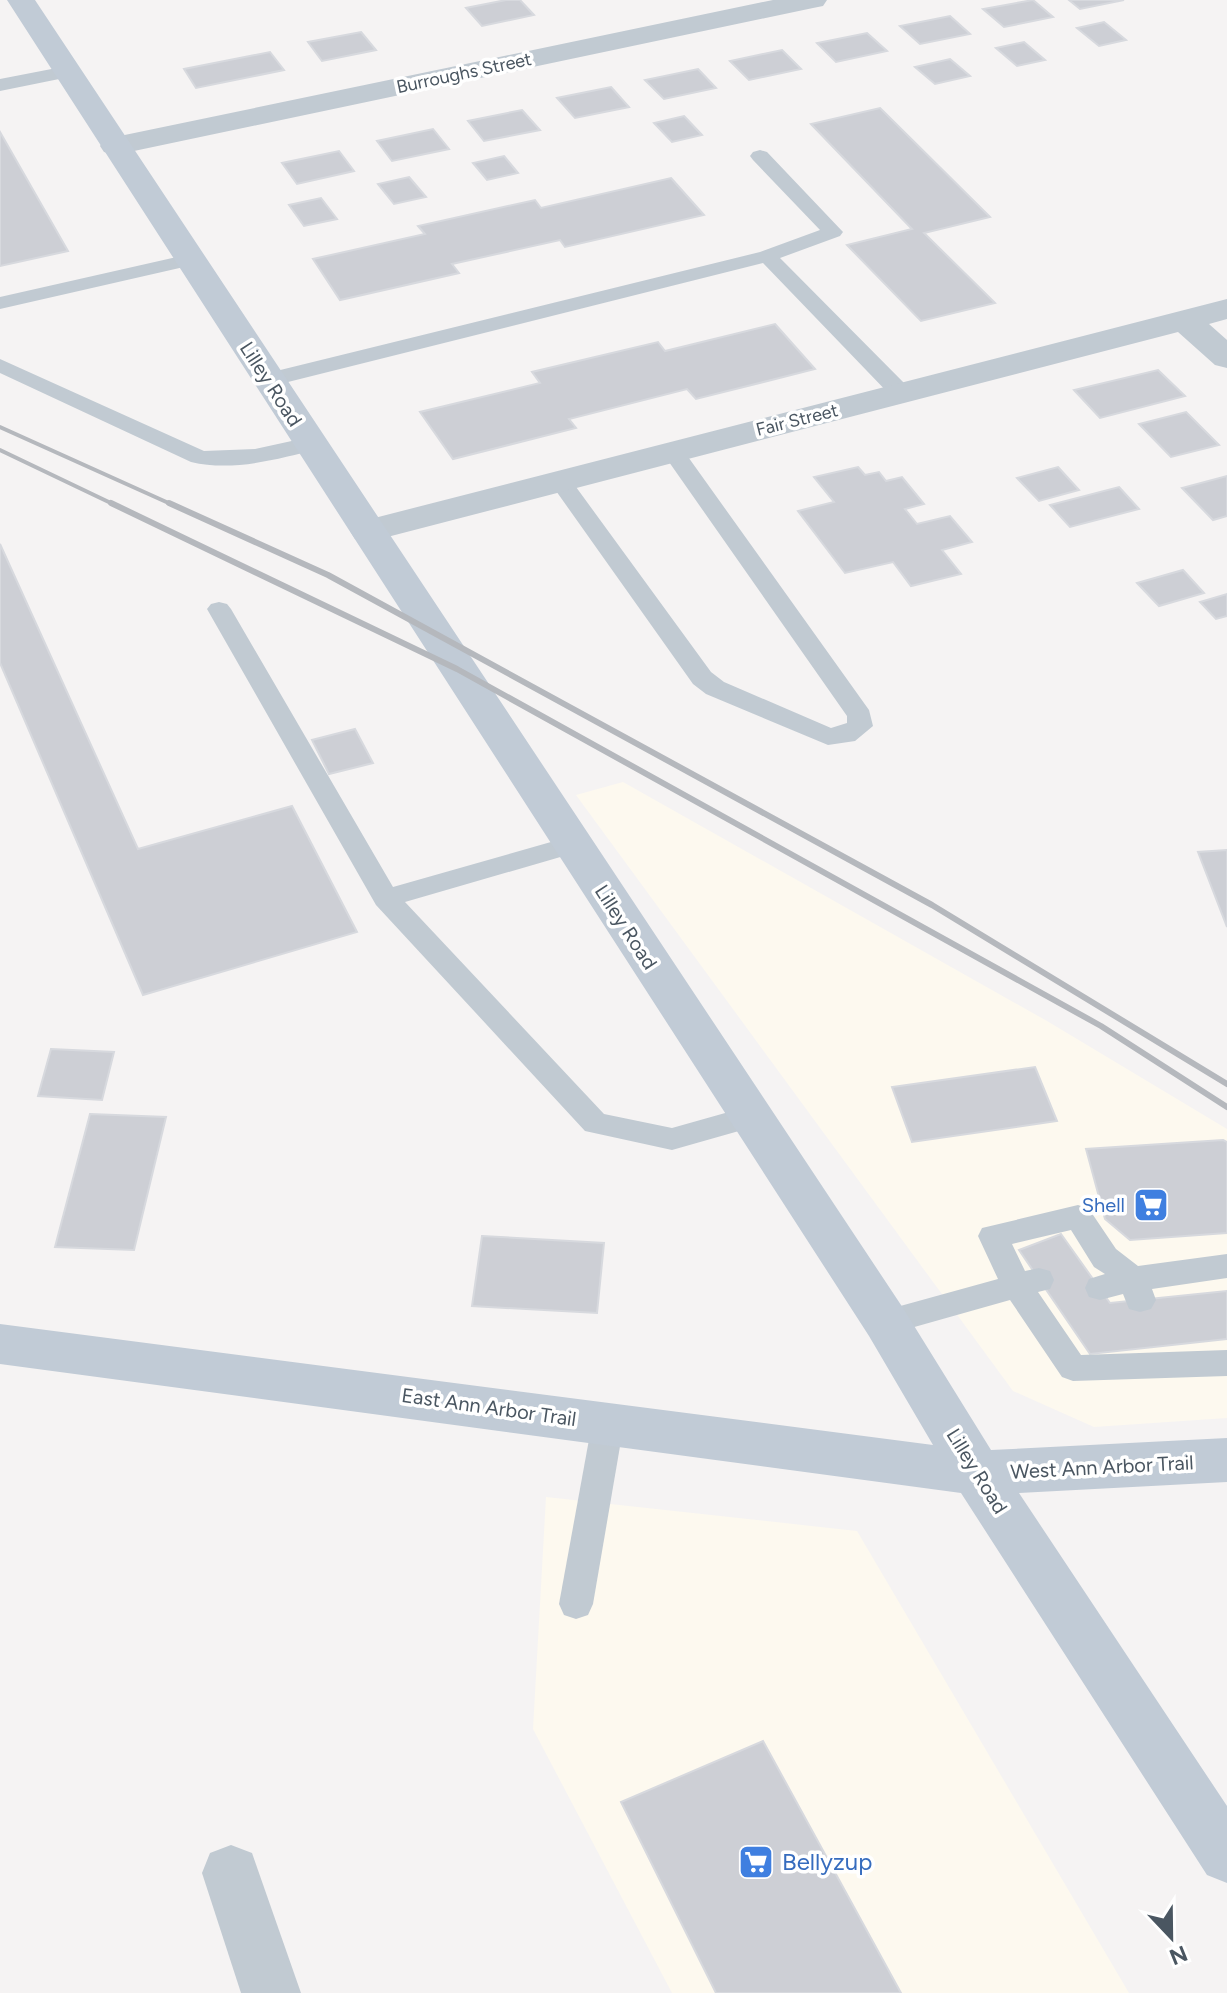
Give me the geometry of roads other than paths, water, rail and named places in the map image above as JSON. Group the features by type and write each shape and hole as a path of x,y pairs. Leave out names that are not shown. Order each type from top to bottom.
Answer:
{"street":[{"name":"Lilley Road","path":"21,0 886,1322 977,1473 1227,1856"},
{"name":"Burroughs Street","path":"115,146 731,8 813,0"},
{"name":"Fair Street","path":"368,531 1227,309"},
{"path":"1185,320 1227,358"},
{"name":"East Ann Arbor Trail","path":"0,1344 977,1473"},
{"name":"West Ann Arbor Trail","path":"977,1473 1227,1460"},
{"path":"231,1873 271,1993"}],"lane":[{"path":"0,85 67,72"},
{"path":"268,380 767,256 833,232 760,156"},
{"path":"767,256 901,393"},
{"path":"0,303 190,260"},
{"path":"0,365 199,457 224,460 252,458 310,444"},
{"path":"560,481 702,678 715,688 828,737 846,735 860,726 860,716 673,452"},
{"path":"219,609 386,898 595,1123 672,1139 750,1117"},
{"path":"386,898 572,845"},
{"path":"1206,1357 1157,1356 1073,1368 1036,1295 993,1236 1078,1217 1096,1270 1136,1290 1178,1284 1227,1266"},
{"path":"886,1322 1036,1295"},
{"path":"576,1604 608,1423"}],"railway":[{"path":"0,427 173,505"},
{"path":"0,450 115,505"},
{"path":"111,503 457,669 1101,1026 1227,1107"},
{"path":"169,503 328,575 932,905 1227,1084"}],"place":[{"name":"Shell","path":"1151,1205"},
{"name":"Bellyzup","path":"756,1862"}]}
